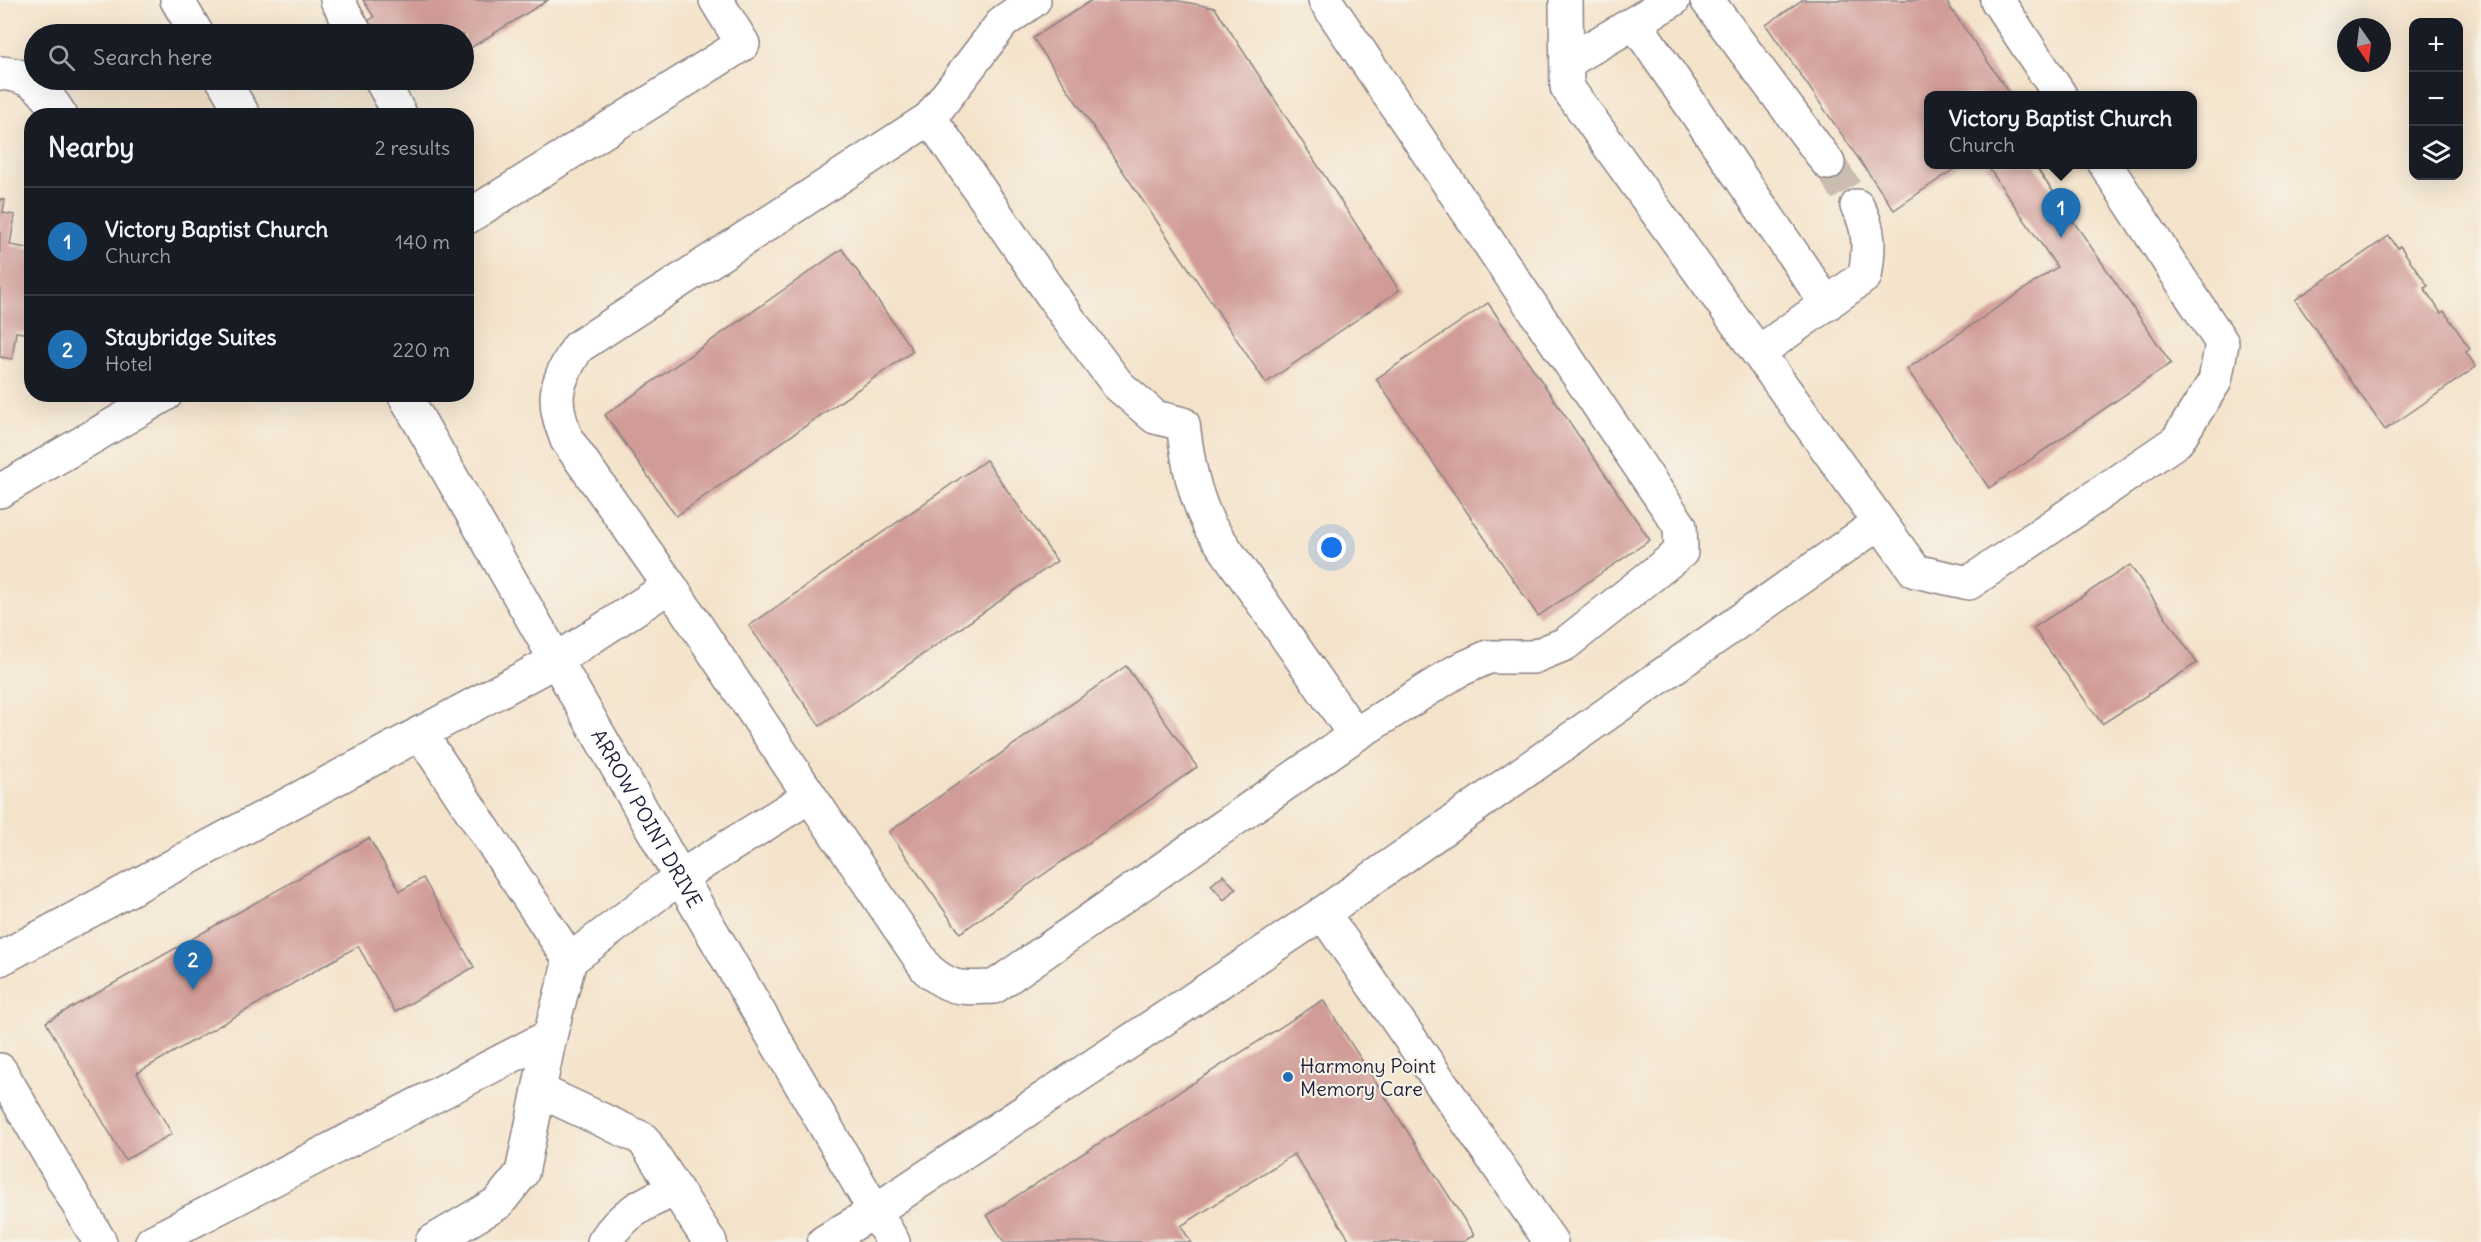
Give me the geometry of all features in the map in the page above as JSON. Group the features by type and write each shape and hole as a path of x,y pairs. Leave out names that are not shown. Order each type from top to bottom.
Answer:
{"street":[{"path":"177,0 191,24"},
{"path":"337,0 350,24"},
{"path":"474,213 743,44 716,0"},
{"path":"1034,0 1003,22 930,117 578,348 566,366 556,393 557,414 567,440 669,586 927,969 943,984 961,988 994,987 1355,735 1457,670 1488,657 1533,657 1565,644 1681,552 1680,525 1326,0"},
{"path":"1566,0 1567,87 1915,570 1969,583 2177,441 2215,381 2222,343 2108,169"},
{"path":"1567,62 1673,0"},
{"path":"1707,0 1828,163"},
{"path":"1997,0 2057,91"},
{"path":"1635,23 1827,304"},
{"path":"0,73 24,77"},
{"path":"42,90 56,108"},
{"path":"229,90 239,108"},
{"path":"387,90 397,108"},
{"path":"930,117 1070,321 1118,385 1155,417 1183,424 1188,466 1196,498 1210,527 1355,735"},
{"path":"1758,353 1865,276 1869,251 1866,220 1857,206"},
{"path":"0,491 147,402"},
{"name":"ARROW POINT DRIVE","path":"409,402 555,661 893,1242"},
{"path":"824,1242 875,1211 1323,913 1879,523"},
{"path":"0,960 555,661 669,586"},
{"path":"420,733 570,960"},
{"path":"432,1242 498,1203 522,1173 550,1036 570,960 680,877 810,796"},
{"path":"1323,913 1551,1242"},
{"path":"152,1242 550,1036"},
{"path":"0,1070 100,1242"},
{"path":"540,1091 643,1139 710,1242"},
{"path":"604,1242 613,1228 645,1202 675,1190"}],"building":[{"path":"363,0 548,0 474,46 474,24 364,24 374,17"},
{"path":"1092,0 1174,0 1215,8 1399,290 1266,383 1033,38"},
{"path":"1802,0 1945,0 2008,91 1924,91 1924,169 1954,169 1894,210 1766,25"},
{"path":"1989,169 2037,169 2171,363 1989,488 1907,369 2057,267"},
{"path":"0,199 5,200 3,213 15,215 10,245 24,248 24,333 16,332 12,359 0,357"},
{"path":"2389,236 2398,248 2400,246 2428,286 2424,288 2441,313 2444,311 2470,349 2466,352 2476,367 2385,430 2295,300"},
{"path":"842,249 913,351 676,516 605,415"},
{"path":"1488,303 1650,540 1538,616 1376,379"},
{"path":"986,460 1057,561 820,726 749,626"},
{"path":"2130,565 2197,663 2102,724 2033,628"},
{"path":"1126,666 1197,767 960,933 889,832"},
{"path":"369,838 400,891 423,878 474,967 395,1012 358,946 137,1073 172,1134 125,1160 46,1022"},
{"path":"1223,875 1236,889 1224,900 1211,885"},
{"name":"Harmony Point Memory Care","path":"1323,1000 1474,1235 1463,1242 1351,1242 1294,1154 1181,1226 1191,1242 1004,1242 987,1215"}],"tunnel":[{"path":"1828,163 1857,206"}],"place":[{"name":"Victory Baptist Church","path":"2061,238"},
{"name":"Staybridge Suites","path":"193,990"},
{"name":"Harmony Point Memory Care","path":"1288,1077"}]}
